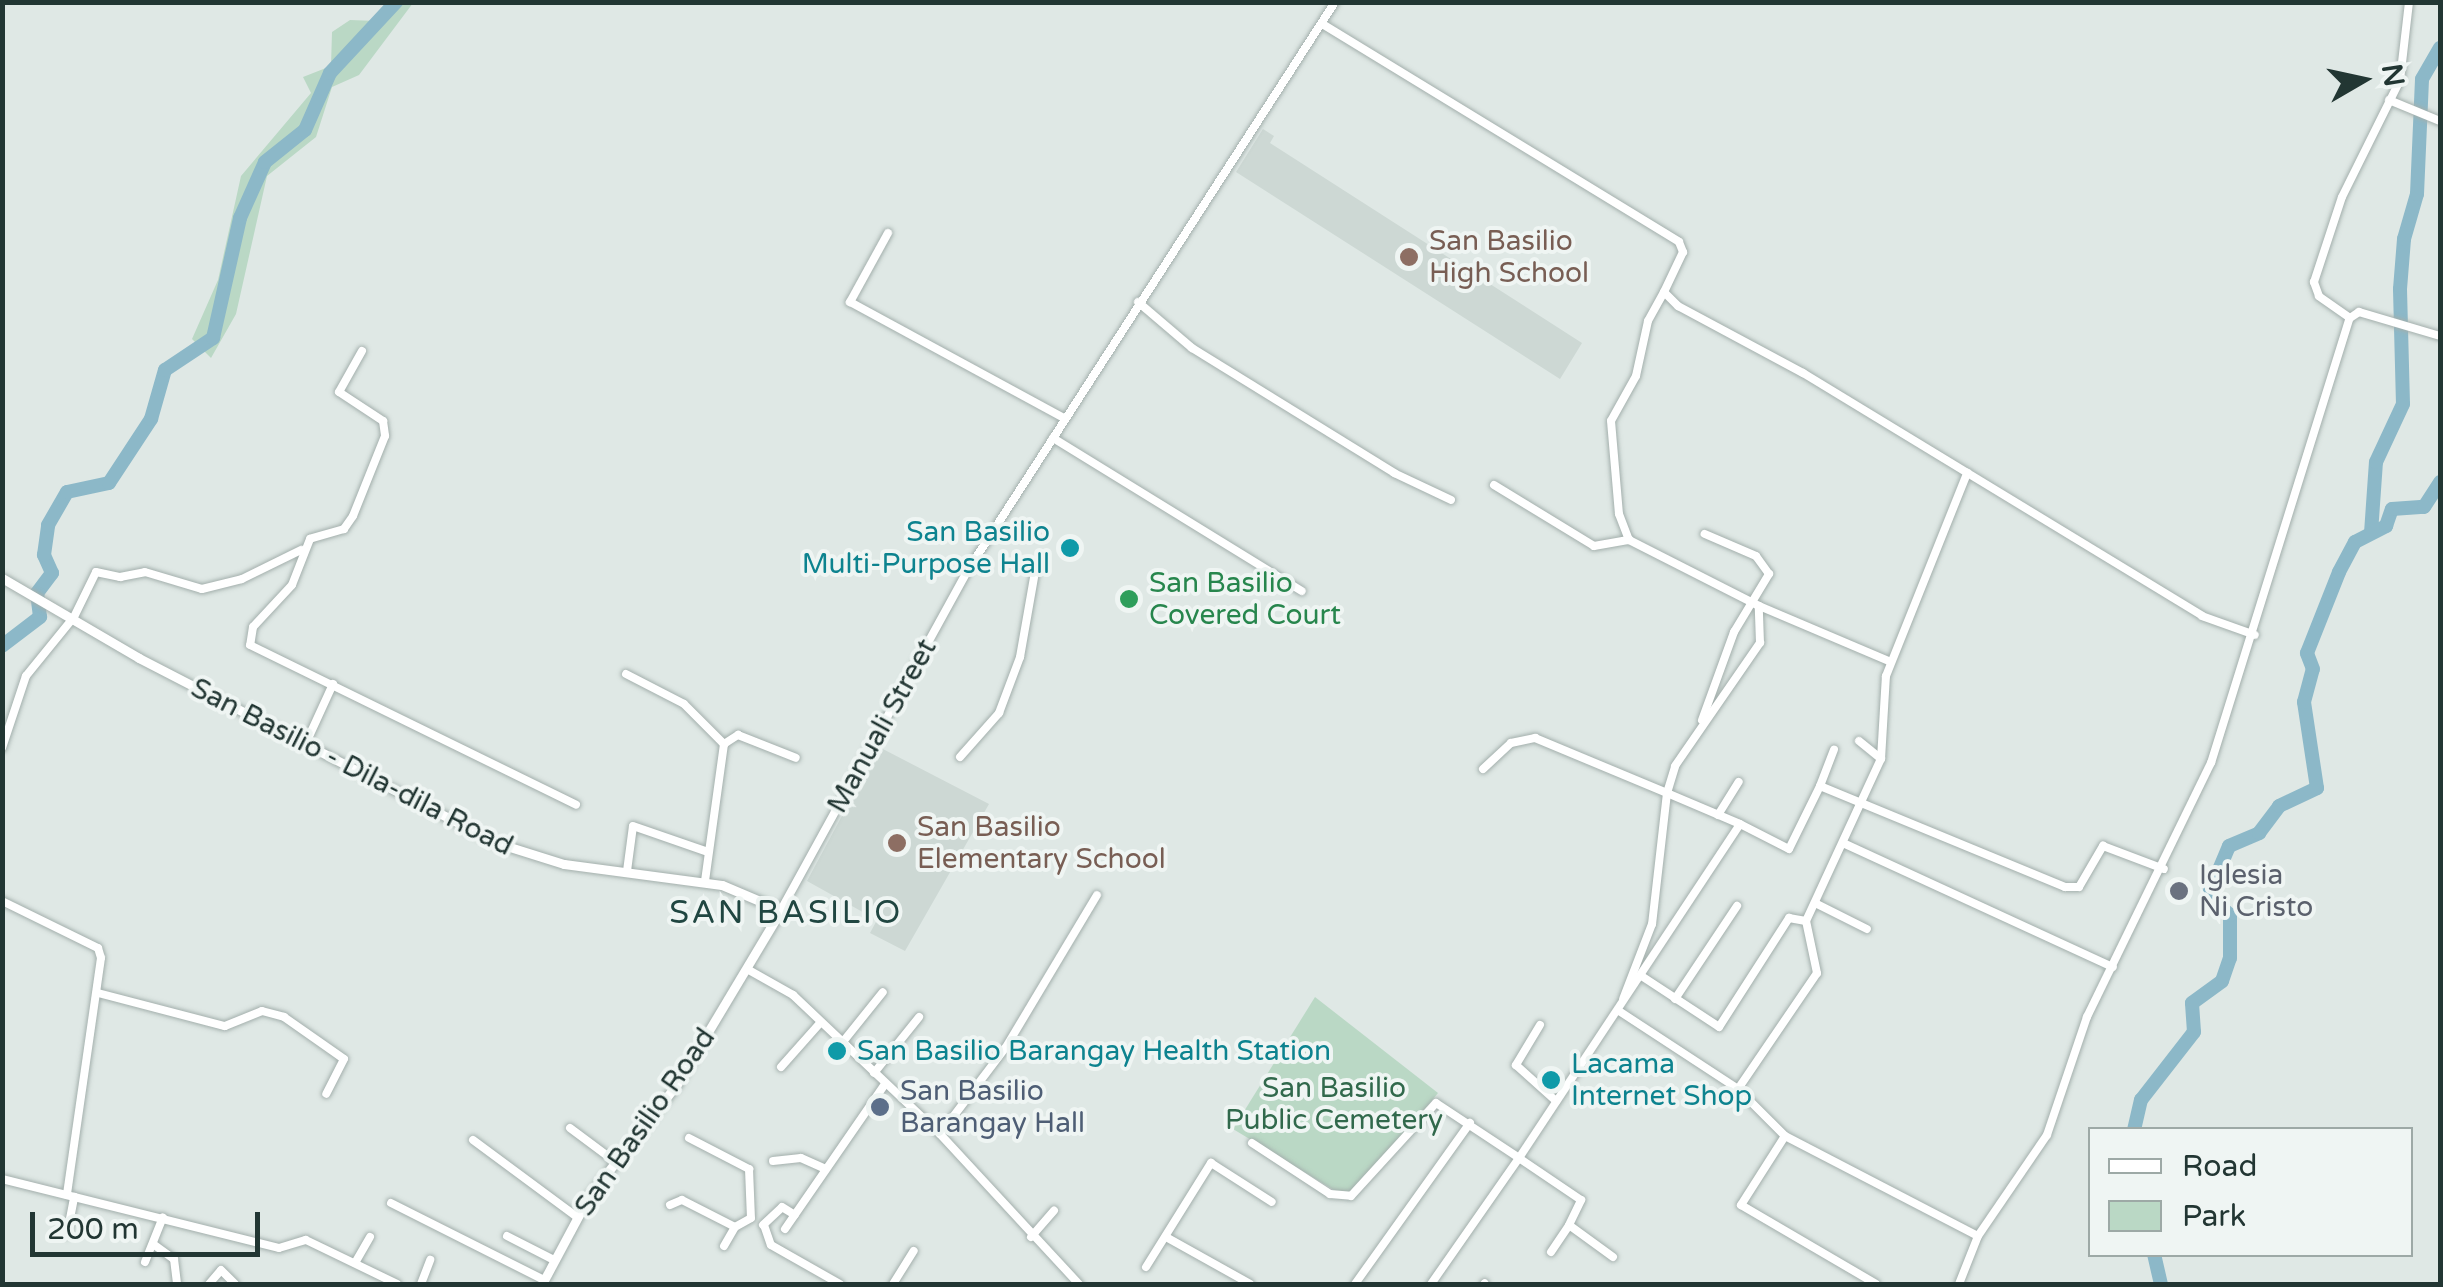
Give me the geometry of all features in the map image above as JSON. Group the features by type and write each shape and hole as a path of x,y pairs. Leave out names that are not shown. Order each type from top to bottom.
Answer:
{"street":[{"name":"Manuali Street","path":"781,910 985,543 1138,302 1324,25 1335,2"},
{"path":"2350,318 2319,296 2314,282 2342,197 2400,80 2409,6 2398,2"},
{"path":"1324,25 1679,242 1683,252 1648,321 1636,376 1611,422 1619,514 1630,540"},
{"path":"2390,100 2440,122"},
{"path":"888,232 850,302 1064,418"},
{"path":"1664,292 2202,616 2255,634"},
{"path":"1138,302 1192,348 1394,473 1451,500"},
{"path":"1960,1284 1978,1236 2044,1141 2088,1017 2164,868 2228,720 2350,318 2359,312 2440,336"},
{"path":"362,351 339,392 382,422 385,436 344,528 310,539 302,550 292,585 248,640 576,805"},
{"path":"1052,438 1302,591"},
{"path":"1738,1089 1817,972 1806,921 1881,759 1891,662 1967,472"},
{"path":"1494,486 1594,546 1630,540 1756,604 1891,662"},
{"path":"1621,1007 1652,924 1667,793 1697,732 1734,632 1756,604 1768,578 1764,562 1705,534"},
{"path":"2,748 26,676 74,617 102,570 120,577 160,574 202,588 242,579 302,550"},
{"path":"960,757 999,712 1020,657 1035,572"},
{"name":"San Basilio - Dila-dila Road","path":"2,578 32,590 139,658 511,848 564,864 706,881 781,910"},
{"path":"1697,732 1760,644 1756,604"},
{"path":"626,674 684,704 724,744"},
{"path":"306,743 333,684"},
{"path":"706,881 724,744 738,735 796,758"},
{"path":"1483,769 1511,743 1535,738 1740,824 1788,849 1834,750"},
{"path":"1859,741 1881,759"},
{"path":"1718,815 1739,782"},
{"path":"1820,786 2073,888 2103,846 2164,868"},
{"path":"1430,1284 1643,978 1740,824"},
{"path":"626,871 633,826 708,852"},
{"path":"1844,843 2113,967"},
{"path":"940,1134 1006,1047 1097,895"},
{"path":"2,900 98,948 98,993 67,1234"},
{"path":"1815,903 1867,928"},
{"path":"1675,1000 1736,906"},
{"name":"San Basilio Road","path":"543,1282 577,1217 677,1084 781,910"},
{"path":"1635,970 1675,1000 1720,1026 1789,918 1806,921"},
{"path":"747,969 784,987 940,1134 1079,1284"},
{"path":"842,1043 883,992"},
{"path":"98,993 210,1024 235,1024 262,1011 284,1017 344,1059 326,1094"},
{"path":"1621,1007 1738,1089 1786,1136 1978,1236"},
{"path":"874,1073 919,1017"},
{"path":"782,1067 821,1022"},
{"path":"1540,1025 1516,1065 1556,1102"},
{"path":"786,1230 885,1084"},
{"path":"1252,1143 1344,1197 1359,1192 1432,1104 1470,1123 1580,1200 1570,1225 1551,1252"},
{"path":"1356,1284 1470,1123"},
{"path":"570,1128 617,1162"},
{"path":"1786,1136 1740,1205 1876,1284"},
{"path":"689,1138 749,1169 751,1218"},
{"path":"473,1140 577,1217"},
{"path":"773,1161 802,1158 826,1169"},
{"path":"1146,1266 1212,1163 1272,1202"},
{"path":"2,1178 279,1248 306,1240 398,1284"},
{"path":"670,1205 682,1200 735,1228"},
{"path":"391,1203 543,1282"},
{"path":"764,1225 782,1208 795,1215"},
{"path":"1032,1237 1054,1211"},
{"path":"145,1262 164,1217"},
{"path":"751,1218 764,1225 771,1246 840,1284"},
{"path":"724,1246 735,1228 751,1218"},
{"path":"1570,1225 1614,1257"},
{"path":"507,1236 554,1260"},
{"path":"355,1263 370,1237"},
{"path":"1166,1237 1250,1284"},
{"path":"153,1244 174,1259 178,1282 190,1284"},
{"path":"894,1284 914,1251"},
{"path":"421,1284 430,1260"},
{"path":"209,1284 220,1270 235,1284"}],"shaded area":[{"name":"San Basilio High School","path":"1263,129 1274,136 1270,143 1582,343 1560,379 1236,172"},
{"name":"San Basilio Elementary School","path":"879,747 989,804 905,951 870,933 877,920 807,881"}],"green space":[{"path":"387,3 413,3 359,75 332,87 316,137 267,176 236,314 211,358 192,339 218,280 241,176 311,93 303,77 331,66 332,32 350,20 377,21"},
{"name":"San Basilio Public Cemetery","path":"1315,997 1438,1093 1358,1191 1344,1196 1233,1129"}],"waterway":[{"path":"2,646 40,617 37,593 52,573 44,555 48,525 67,492 109,483 151,419 165,370 213,338 240,218 265,162 305,130 330,73 396,2"},
{"path":"2371,533 2376,462 2403,404 2400,289 2404,239 2417,194 2422,79 2440,48"},
{"path":"2135,1127 2141,1100 2194,1032 2192,1003 2222,981 2230,958 2230,915 2208,896 2229,846 2259,833 2279,806 2317,788 2304,702 2313,669 2307,653 2339,572 2355,542 2386,526 2392,509 2424,507 2440,482"},
{"path":"2155,1257 2161,1284"}],"place":[{"name":"San Basilio High School","path":"1409,257"},
{"name":"San Basilio Multi-Purpose Hall","path":"1070,548"},
{"name":"San Basilio Covered Court","path":"1129,599"},
{"name":"San Basilio Elementary School","path":"897,843"},
{"name":"Iglesia Ni Cristo","path":"2179,891"},
{"name":"San Basilio Barangay Health Station","path":"837,1051"},
{"name":"Lacama Internet Shop","path":"1551,1080"},
{"name":"San Basilio Barangay Hall","path":"880,1107"}],"district":[{"name":"SAN BASILIO","path":"786,913"}]}
